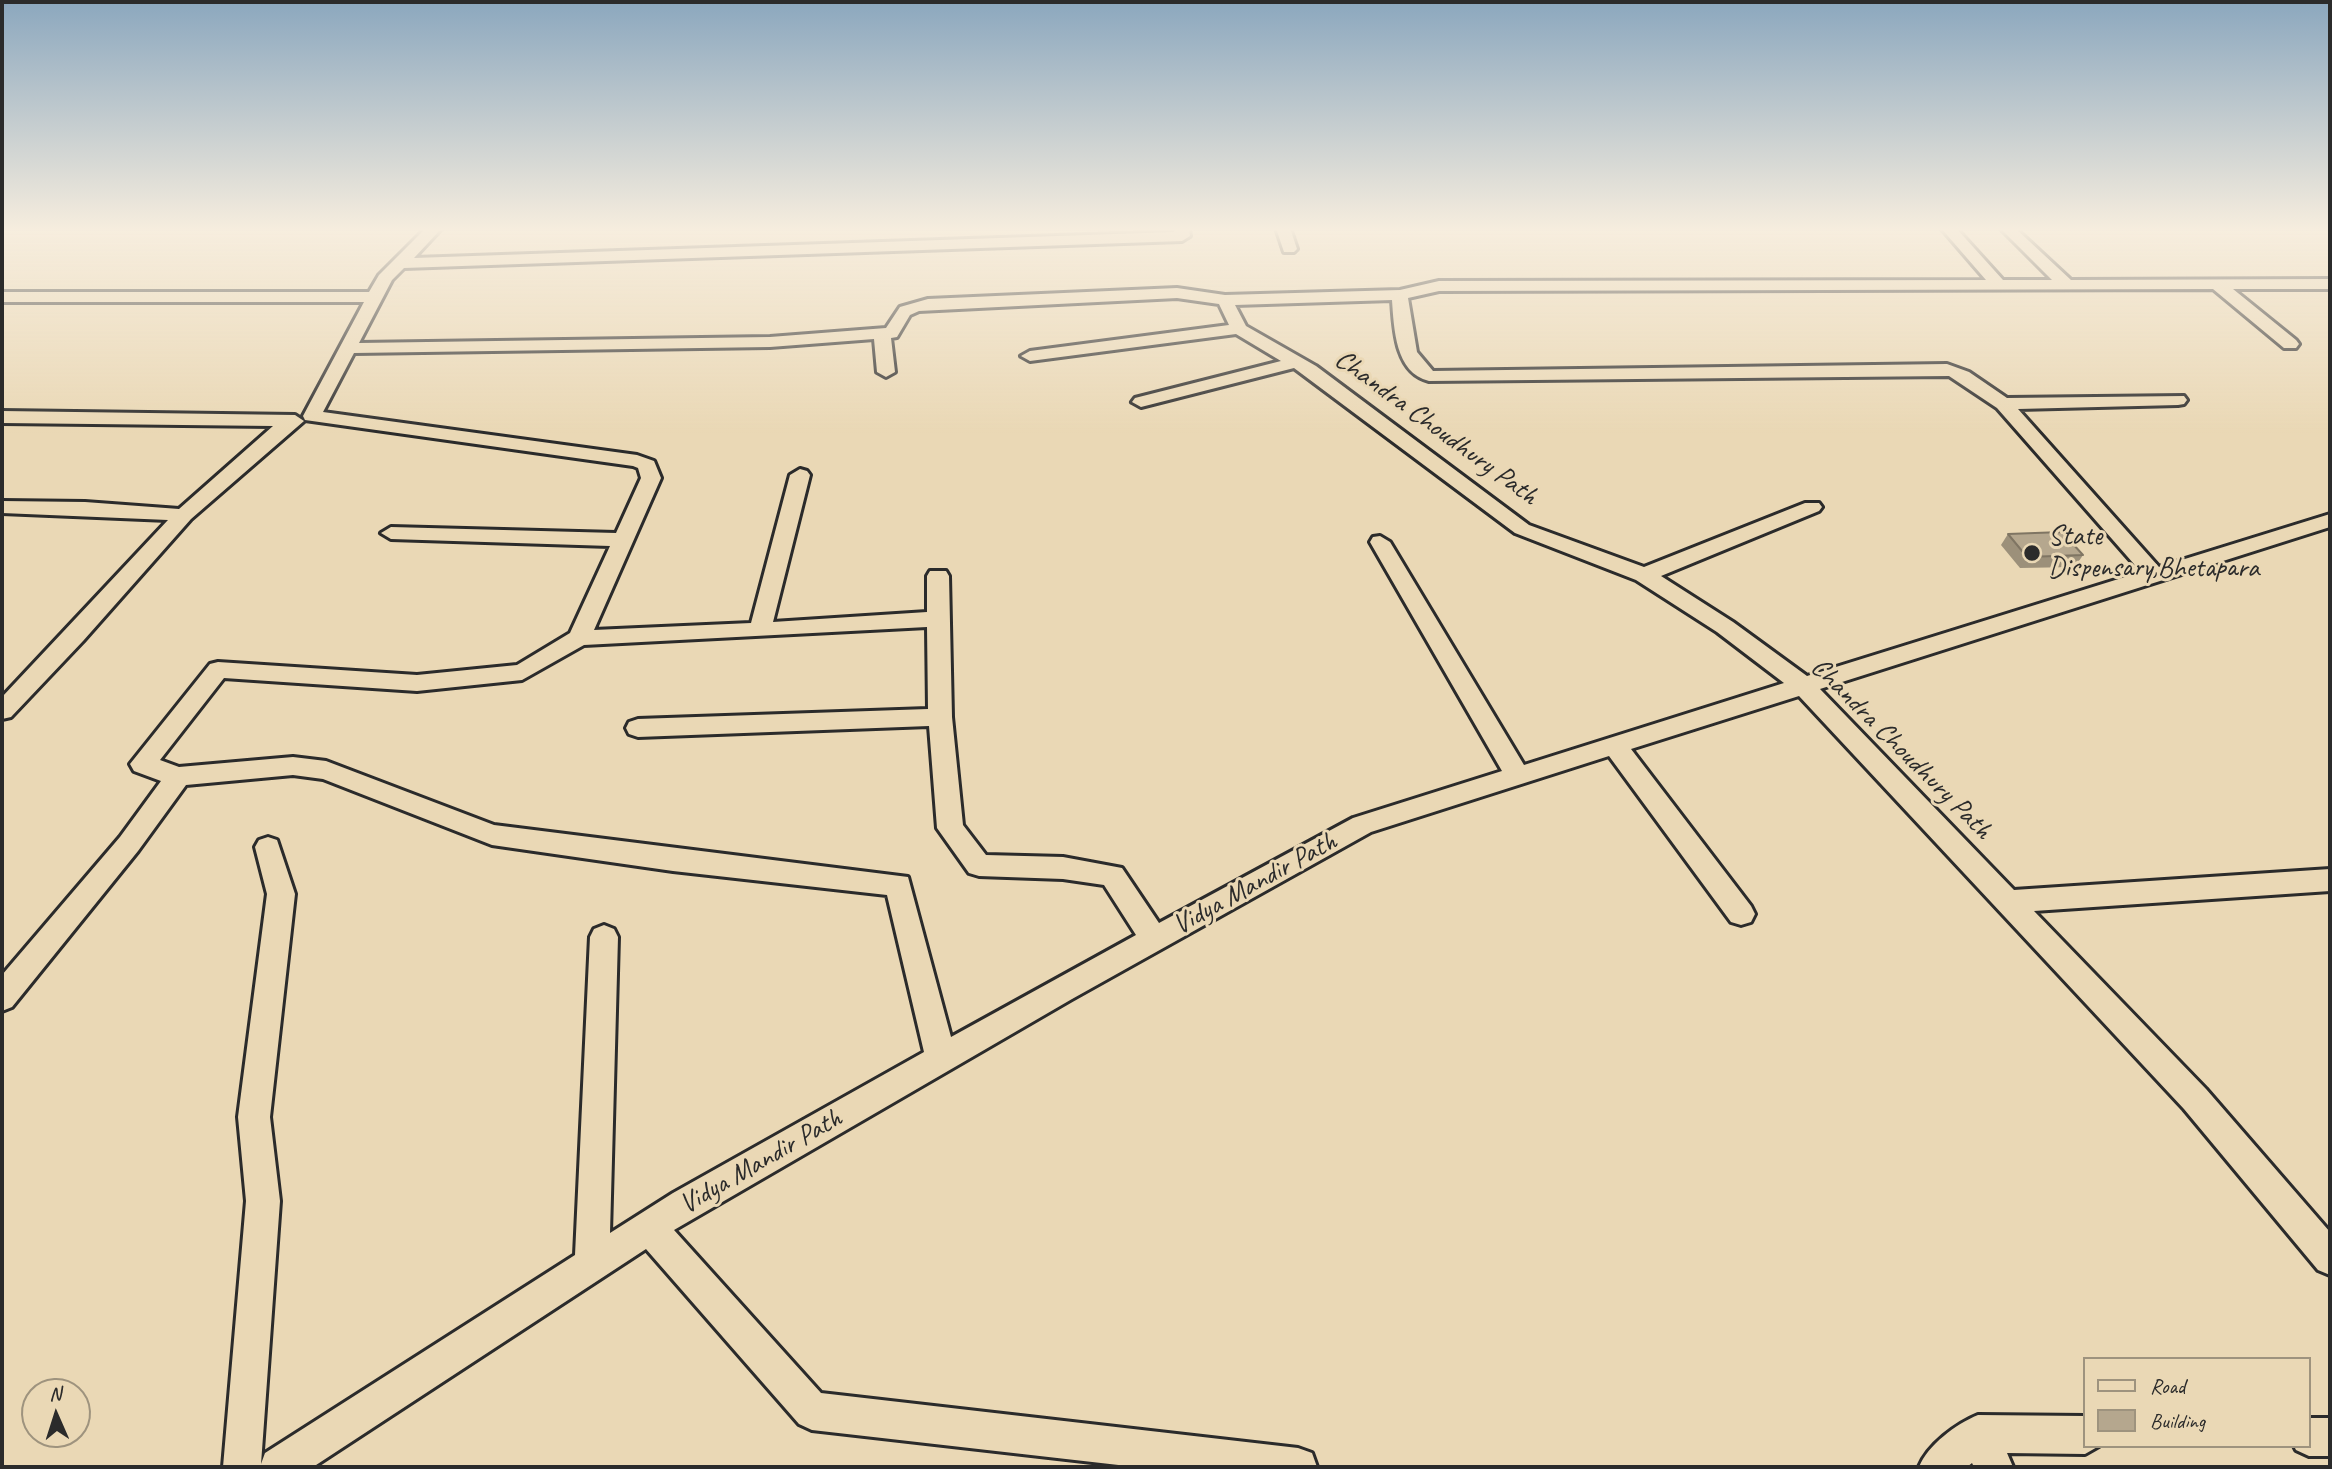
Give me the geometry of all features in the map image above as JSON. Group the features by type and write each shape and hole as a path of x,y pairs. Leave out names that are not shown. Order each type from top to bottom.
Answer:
{"street":[{"path":"2,297 374,298 312,416"},
{"path":"348,348 770,342 882,335 891,333 899,316 909,307 1097,297"},
{"path":"1201,297 1225,300 1346,297"},
{"path":"1400,297 1403,332 1415,364 1429,376 1947,369 1964,374 1986,395 2003,404 2153,573"},
{"path":"2232,297 2290,344"},
{"path":"1030,356 1239,328 1225,300"},
{"name":"Chandra Choudhury Path","path":"1239,328 1311,370 1522,528 1644,575 1725,627 1802,685 2010,901 2195,1099 2330,1258"},
{"path":"882,335 886,372"},
{"path":"1141,401 1296,362"},
{"path":"2003,404 2178,400"},
{"path":"2,417 159,418 288,423 312,416 637,461 647,465 651,478 579,638"},
{"path":"2,711 75,636 184,515 288,423"},
{"path":"760,630 800,475"},
{"path":"2,507 85,508 184,515"},
{"path":"1644,575 1812,507"},
{"name":"Vidya Mandir Path","path":"279,1467 649,1227 941,1059 1362,825 2153,573 2330,520"},
{"path":"391,533 624,540"},
{"path":"1380,542 1517,775"},
{"path":"938,576 940,717 950,828 979,865 1063,867 1112,876 1154,939"},
{"path":"937,619 579,638 522,671 418,683 218,670 143,764 177,777 293,766 326,770 492,835 673,860 898,885 941,1059"},
{"path":"638,728 940,717"},
{"path":"1613,744 1741,914"},
{"path":"2,998 129,844 177,777"},
{"path":"242,1467 263,1201 254,1117 281,894 268,847"},
{"path":"2010,901 2330,880"},
{"path":"592,1264 604,937"},
{"path":"649,1227 812,1411 1298,1467"},
{"path":"1978,1434 1994,1467"},
{"path":"1938,1467 1978,1434 2084,1435"},
{"path":"2311,1437 2330,1437"}],"building":[{"path":"2062,532 2083,555 2027,557 2008,534"}],"place":[{"name":"State Dispensary,Bhetapara","path":"2032,553"}]}
